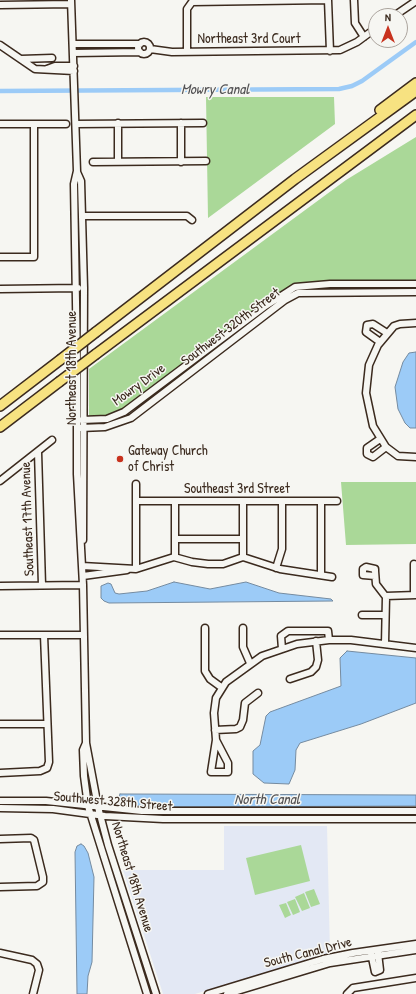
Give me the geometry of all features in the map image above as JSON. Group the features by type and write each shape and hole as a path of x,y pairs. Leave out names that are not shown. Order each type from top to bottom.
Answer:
{"highway":[{"path":"295,179 309,166 416,83"},
{"path":"0,406 295,179 416,91"},
{"path":"0,427 416,115"}],"street":[{"path":"187,51 187,10 192,2 328,0 330,51"},
{"path":"354,0 355,22 364,37"},
{"path":"406,8 416,1"},
{"path":"0,5 71,2"},
{"name":"Northeast 18th Avenue","path":"71,2 77,170 74,184 77,497 83,576 86,743 100,815 156,994"},
{"name":"Northeast 3rd Court","path":"150,49 187,51 330,51 347,47 368,34"},
{"path":"73,44 147,43 150,49 146,54 140,52 73,53"},
{"path":"140,44 140,52"},
{"path":"0,45 35,69 43,70 55,66 74,68"},
{"path":"21,58 52,58"},
{"path":"181,123 181,162"},
{"path":"76,124 203,123"},
{"path":"0,124 66,124"},
{"path":"0,257 34,257 34,124"},
{"path":"118,124 118,162"},
{"path":"93,162 206,161"},
{"name":"Northeast 18th Avenue","path":"77,170 80,181 84,288 82,566"},
{"path":"82,216 187,216 192,220"},
{"name":"Mowry Drive","path":"76,420 107,419 124,412 280,295 295,287 308,285 416,284"},
{"path":"0,289 84,288"},
{"name":"Southwest 320th Street","path":"76,428 109,426 131,418 285,300 298,293 416,292"},
{"path":"416,323 396,325 381,340 369,365 366,393 370,418 383,443 398,456 416,457"},
{"path":"381,340 366,332 366,325 373,324 387,333"},
{"path":"0,481 52,440"},
{"name":"Southeast 17th Avenue","path":"38,452 42,585"},
{"path":"133,569 136,484"},
{"name":"Southeast 3rd Street","path":"136,501 337,501"},
{"path":"175,501 175,557"},
{"path":"242,557 244,539 243,501"},
{"path":"276,568 282,550 282,501"},
{"path":"321,501 321,575"},
{"path":"175,539 244,539"},
{"path":"83,576 120,572 175,557 192,562 223,564 242,557 276,568 332,576"},
{"path":"375,576 376,586 386,596 415,595 414,564"},
{"path":"82,566 133,569"},
{"path":"0,586 83,585"},
{"path":"385,644 386,596"},
{"path":"362,615 385,615"},
{"path":"205,628 206,671 210,679 221,687"},
{"path":"243,628 243,647 250,663"},
{"path":"282,649 281,636 288,631 328,631 329,640"},
{"path":"0,773 40,771 47,768 49,762 44,635"},
{"path":"0,636 83,636"},
{"path":"216,740 228,763 228,772 211,772 216,740 215,701 221,687 250,663 282,649 316,641 329,640 416,648"},
{"path":"290,679 311,672 316,667 318,660 316,641"},
{"path":"215,730 236,729 240,727 243,720 245,703 258,693"},
{"path":"0,724 47,724"},
{"name":"Northeast 18th Avenue","path":"86,743 83,750 85,790 88,806 114,893 147,994"},
{"path":"85,790 95,790"},
{"name":"Southwest 328th Street","path":"0,801 46,801 142,811 416,811"},
{"name":"Southwest 328th Street","path":"0,808 53,809 151,819 416,819"},
{"path":"222,818 226,812"},
{"path":"0,839 31,838 34,840 43,877 42,882 38,886 0,887"},
{"path":"114,893 116,886 120,882"},
{"path":"127,933 138,938"},
{"name":"South Canal Drive","path":"227,994 321,965 416,944"},
{"name":"South Canal Drive","path":"208,994 310,963 374,953 416,950"},
{"path":"0,953 32,960 37,964 39,970 33,994"},
{"path":"348,992 368,985 416,978"}],"shaded area":[{"path":"224,826 327,826 330,953 195,994 163,994 123,870 224,870"}],"green space":[{"path":"206,97 334,97 335,124 208,218"},
{"path":"416,137 416,282 305,282 290,286 251,312 123,410 105,417 89,416 89,369 346,180"},
{"path":"341,482 416,482 416,544 346,545"},
{"path":"98,825 100,827 117,882 114,885 97,826"},
{"path":"301,845 310,881 255,895 246,858"},
{"path":"314,889 320,904 311,907 305,892"},
{"path":"304,893 310,908 302,911 295,897"},
{"path":"295,899 300,912 293,915 287,902"},
{"path":"286,903 291,915 285,918 279,905"},
{"path":"132,936 136,942 153,994 149,994"}],"water":[{"path":"416,352 416,428 410,428 405,423 398,409 395,387 403,362 409,353"},
{"path":"174,582 210,589 246,582 279,593 331,599 333,601 109,603 101,598 101,586 108,583 111,584 115,593 119,594 147,591"},
{"path":"347,651 416,658 416,703 361,724 300,743 296,750 295,770 289,784 264,783 253,774 253,751 260,745 266,716 270,712 341,686 340,658"},
{"name":"North Canal","path":"120,794 416,795 416,806 158,807 124,805 117,803"},
{"path":"81,844 88,853 94,877 92,962 88,976 87,994 77,994 75,852 77,846"}],"waterway":[{"name":"Mowry Canal","path":"0,91 339,89 352,86 362,81 416,42"}],"place":[{"name":"Gateway Church of Christ","path":"120,459"}]}
